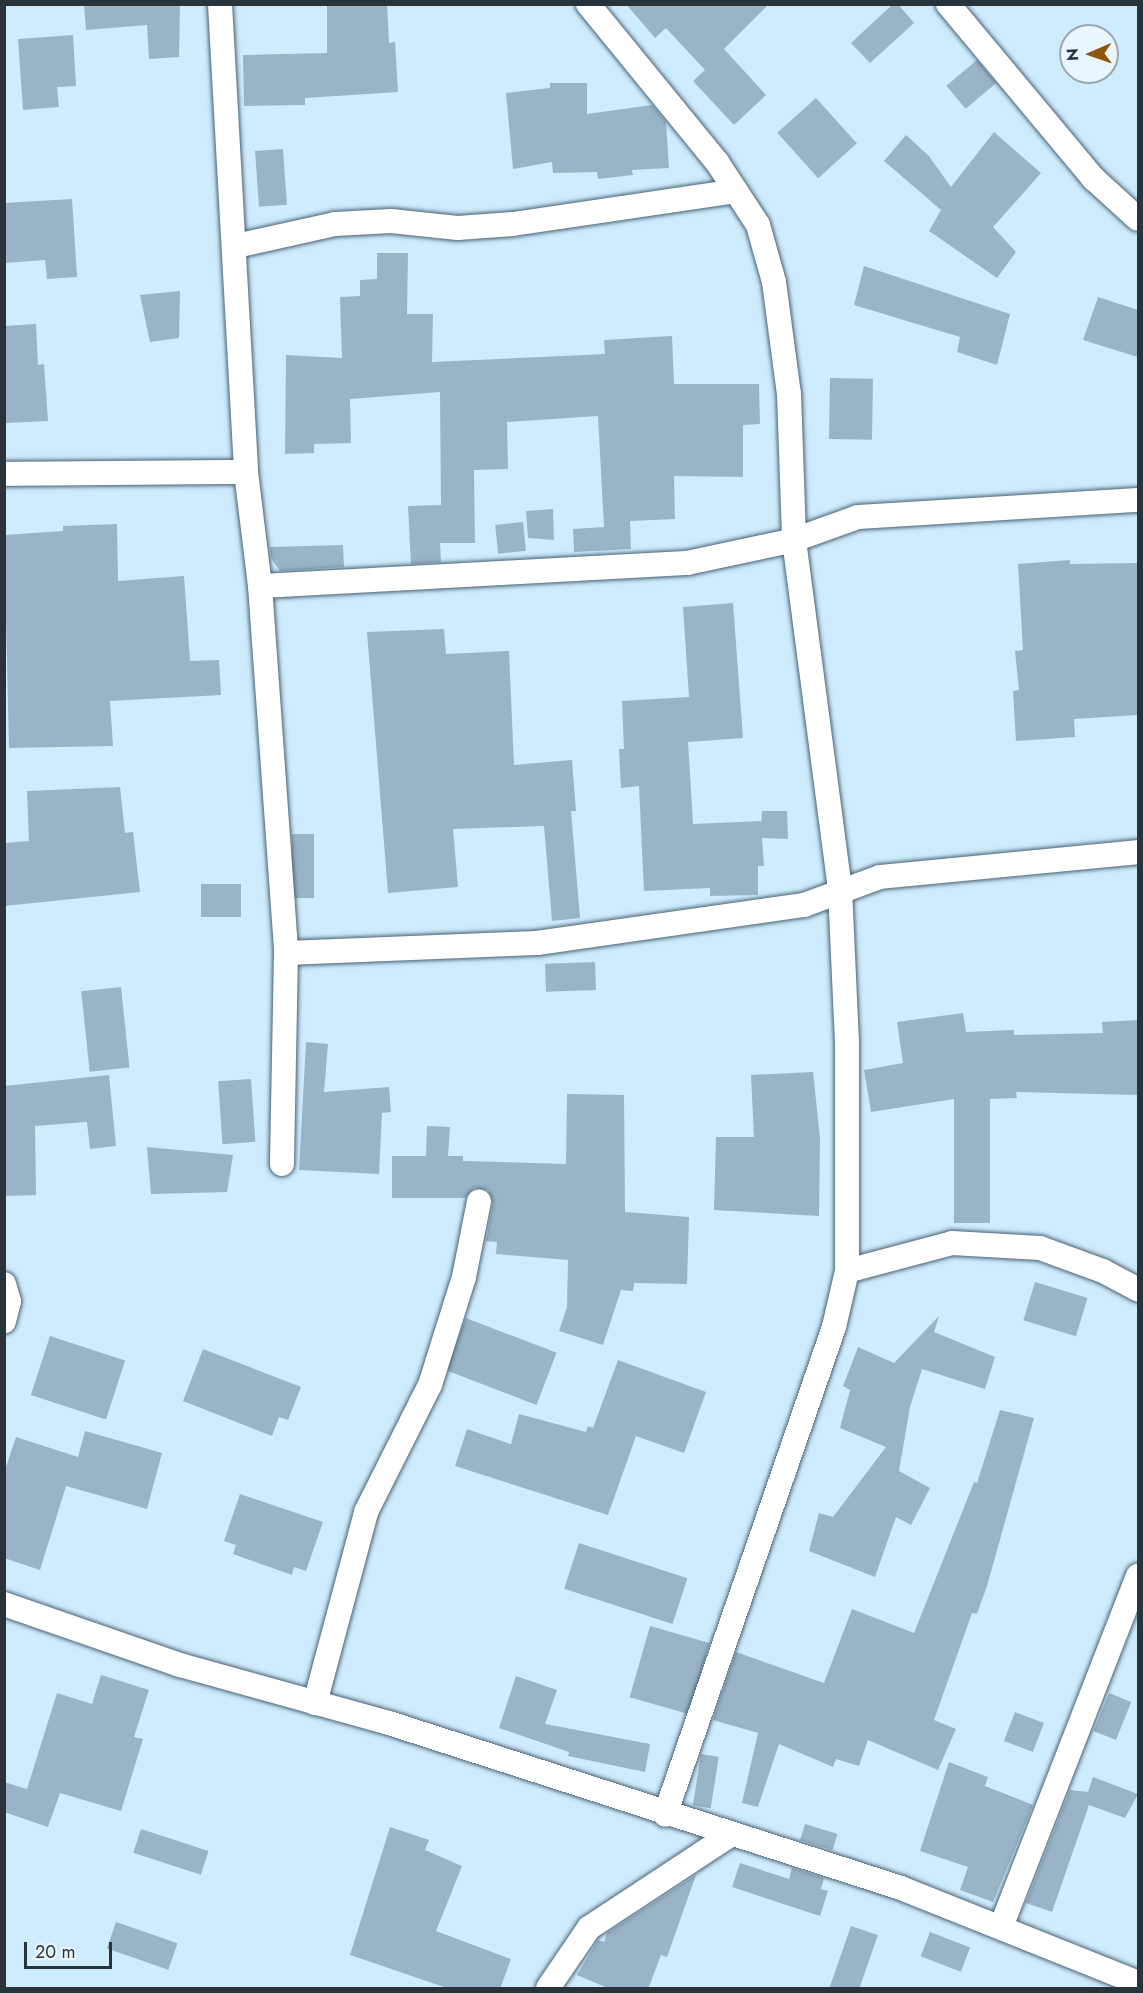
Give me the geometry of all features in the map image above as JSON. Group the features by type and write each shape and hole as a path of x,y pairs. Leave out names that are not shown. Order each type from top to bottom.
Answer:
{"street":[{"path":"220,4 236,246 246,472 260,586 286,953 282,1164"},
{"path":"588,4 736,191 758,225 774,282 789,394 794,540 840,889 847,1041 847,1271 813,1394 664,1815"},
{"path":"948,4 1094,178 1138,219"},
{"path":"236,246 335,224 391,221 458,228 513,224 736,191"},
{"path":"4,474 246,472"},
{"path":"260,586 687,563 794,540 858,517 1138,500"},
{"path":"286,953 537,942 804,905 840,889 880,877 1138,852"},
{"path":"315,1703 366,1512 430,1385 464,1278 479,1201"},
{"path":"847,1271 952,1244 1040,1248 1103,1271 1138,1290"},
{"path":"4,1284 9,1301 4,1321"},
{"path":"1001,1927 1138,1576"},
{"path":"4,1604 180,1665 389,1723 664,1815 901,1888 1138,1983"},
{"path":"548,1989 589,1928 730,1835"}],"building":[{"path":"84,4 180,4 179,57 149,59 147,25 86,30"},
{"path":"327,4 387,4 389,43 395,42 398,92 305,98 305,105 244,106 243,55 327,53"},
{"path":"626,4 769,4 724,49 766,95 734,125 693,81 705,70 666,28 655,38"},
{"path":"893,4 898,4 914,23 870,63 851,43"},
{"path":"73,35 76,86 57,87 59,107 23,110 18,39"},
{"path":"977,60 996,83 966,109 946,86"},
{"path":"550,83 587,83 587,114 652,105 666,122 669,168 632,170 633,175 598,179 597,172 553,173 552,162 513,169 506,93 550,88"},
{"path":"816,98 857,143 818,178 777,133"},
{"path":"994,132 1041,173 993,227 1016,252 997,278 929,231 941,210 884,161 906,135 929,156 951,187"},
{"path":"283,149 287,205 259,207 255,151"},
{"path":"72,199 77,277 47,279 45,260 4,263 4,203"},
{"path":"377,253 408,253 407,314 433,314 432,362 605,354 604,340 672,336 674,384 759,384 760,424 743,425 743,477 674,476 675,519 630,521 631,549 574,552 573,529 604,527 598,416 507,422 508,469 474,470 475,543 440,543 441,562 411,564 408,506 441,505 440,392 350,399 351,443 314,444 314,453 285,454 286,355 342,358 340,297 360,296 360,280 377,279"},
{"path":"864,266 1010,314 997,365 957,352 960,337 854,305"},
{"path":"180,291 179,338 150,342 140,295"},
{"path":"1098,297 1138,310 1138,357 1083,340"},
{"path":"36,324 38,365 44,364 48,421 4,423 4,326"},
{"path":"830,378 873,379 872,440 829,439"},
{"path":"553,509 554,540 528,538 526,511"},
{"path":"523,522 526,551 498,554 495,525"},
{"path":"117,524 118,581 184,576 190,661 219,660 221,695 110,701 113,746 9,748 4,535 63,531 63,526"},
{"path":"343,545 344,567 280,571 271,558 270,547"},
{"path":"1070,560 1070,564 1138,563 1138,715 1074,719 1075,737 1016,741 1013,691 1019,690 1015,651 1023,650 1018,564"},
{"path":"733,603 743,738 688,742 693,824 761,821 761,826 762,811 787,811 788,839 762,838 764,866 758,866 758,895 710,896 710,888 644,891 639,786 621,788 619,749 624,749 622,701 689,697 683,607"},
{"path":"444,629 446,654 509,651 514,765 572,760 576,811 571,811 580,918 552,921 544,826 453,829 458,887 388,893 367,632"},
{"path":"120,787 125,833 133,832 140,892 4,906 4,843 29,841 27,791"},
{"path":"292,834 314,834 314,898 292,898"},
{"path":"201,884 241,884 241,917 201,917"},
{"path":"595,962 596,990 546,992 545,964"},
{"path":"121,987 129,1068 90,1072 81,991"},
{"path":"963,1013 966,1032 1014,1030 1014,1035 1103,1033 1102,1022 1138,1020 1138,1095 1016,1092 1017,1098 990,1099 990,1223 954,1223 954,1099 871,1112 864,1070 903,1063 897,1022"},
{"path":"306,1042 328,1044 324,1092 389,1087 391,1112 382,1113 379,1174 299,1170"},
{"path":"813,1072 820,1138 819,1216 714,1210 716,1137 754,1137 751,1075"},
{"path":"109,1075 116,1146 90,1149 87,1122 35,1126 36,1195 4,1196 4,1086"},
{"path":"251,1079 255,1142 222,1144 218,1081"},
{"path":"567,1094 624,1095 625,1212 689,1217 687,1284 634,1283 633,1291 621,1290 603,1345 559,1331 567,1307 568,1260 496,1254 497,1242 486,1241 493,1203 488,1190 474,1188 465,1198 392,1198 392,1156 426,1156 427,1126 450,1127 448,1156 463,1156 463,1161 566,1164"},
{"path":"147,1147 233,1155 227,1192 151,1194"},
{"path":"1035,1282 1088,1298 1076,1336 1023,1320"},
{"path":"939,1316 934,1332 995,1357 985,1389 922,1369 910,1407 899,1471 930,1488 911,1525 896,1517 875,1577 809,1551 819,1513 833,1517 886,1447 840,1428 850,1390 843,1386 858,1347 894,1363"},
{"path":"466,1318 557,1353 536,1405 446,1370"},
{"path":"50,1336 125,1360 106,1419 31,1395"},
{"path":"203,1349 301,1387 288,1420 279,1417 272,1436 183,1401"},
{"path":"618,1360 706,1392 684,1453 636,1436 608,1515 455,1466 467,1429 511,1444 519,1414 586,1432 588,1426 593,1428"},
{"path":"1000,1410 1034,1418 987,1586 977,1614 972,1613 934,1720 956,1729 938,1770 868,1740 859,1766 836,1759 833,1767 779,1744 758,1807 742,1803 758,1733 713,1720 736,1652 824,1683 852,1609 914,1633 974,1482 977,1483"},
{"path":"85,1431 162,1453 147,1509 66,1486 40,1570 4,1558 4,1473 16,1437 78,1457"},
{"path":"240,1494 323,1522 306,1571 294,1567 292,1575 233,1554 236,1545 224,1541"},
{"path":"579,1543 687,1578 673,1624 564,1589"},
{"path":"650,1626 710,1643 689,1714 630,1697"},
{"path":"101,1675 149,1690 134,1737 143,1739 121,1811 60,1793 48,1827 4,1812 4,1782 27,1789 57,1693 92,1704"},
{"path":"516,1676 557,1690 545,1724 650,1744 645,1772 568,1756 569,1752 499,1728"},
{"path":"1109,1693 1131,1702 1116,1740 1094,1731"},
{"path":"1015,1712 1044,1723 1033,1752 1004,1741"},
{"path":"701,1754 719,1757 711,1808 693,1805"},
{"path":"949,1762 988,1777 985,1786 1033,1805 993,1902 960,1890 968,1867 920,1851"},
{"path":"1093,1777 1138,1794 1125,1818 1089,1805 1052,1912 1026,1903 1070,1790 1088,1792"},
{"path":"805,1824 838,1834 833,1850 800,1840"},
{"path":"390,1827 429,1840 425,1850 462,1866 436,1931 511,1959 500,1989 450,1989 350,1955"},
{"path":"141,1829 209,1851 201,1875 133,1853"},
{"path":"740,1863 789,1879 792,1868 824,1878 821,1889 828,1891 820,1916 732,1887"},
{"path":"696,1875 667,1957 661,1955 648,1989 610,1989 577,1975 598,1940 604,1942 607,1933"},
{"path":"116,1922 177,1943 168,1970 107,1948"},
{"path":"851,1926 878,1935 859,1989 829,1989"},
{"path":"930,1932 970,1947 961,1972 921,1956"}]}
